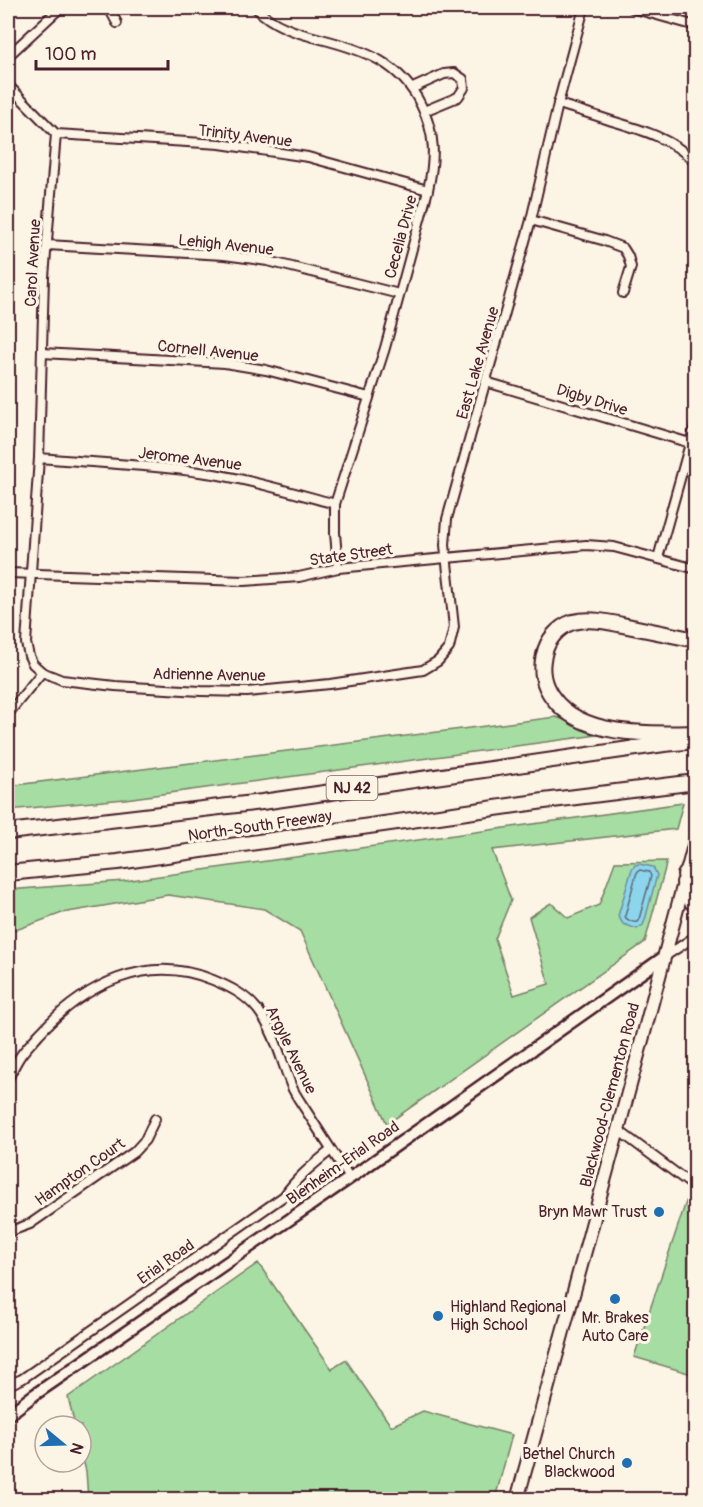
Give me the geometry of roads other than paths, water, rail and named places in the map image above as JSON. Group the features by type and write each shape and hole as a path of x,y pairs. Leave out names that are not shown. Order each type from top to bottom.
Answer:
{"highway":[{"path":"696,640 607,622 588,620 574,622 557,631 549,641 542,664 543,678 548,691 567,712 580,720 596,726 632,732 696,733"},
{"name":"North-South Freeway","path":"8,832 262,802 696,741"},
{"name":"North-South Freeway","path":"8,873 118,862 544,801 694,782"},
{"path":"684,879 696,861"}],"main road":[{"name":"Blackwood-Clementon Road","path":"517,1500 696,838"},
{"path":"684,879 690,901 696,907"},
{"name":"Blenheim-Erial Road","path":"8,1415 664,957"}],"street":[{"path":"8,56 60,8"},
{"path":"109,8 117,23"},
{"name":"Cecelia Drive","path":"256,8 273,22 285,28 375,57 394,69 413,88 431,130 434,147 428,190 385,348 335,504 334,532 338,568"},
{"name":"East Lake Avenue","path":"376,677 423,670 438,661 449,648 454,627 445,545 447,519 531,220 558,104 584,8"},
{"path":"632,8 696,26"},
{"path":"413,88 444,74 454,73 462,78 464,88 458,97 424,111"},
{"path":"8,85 56,134"},
{"path":"558,104 649,132 687,154 696,163"},
{"name":"Trinity Avenue","path":"56,134 220,144 308,157 428,190"},
{"name":"Carol Avenue","path":"42,672 33,664 26,643 39,458 47,245 56,134"},
{"path":"531,220 622,248 628,256 631,267 623,293"},
{"name":"Lehigh Avenue","path":"47,245 224,255 268,261 399,294"},
{"name":"Cornell Avenue","path":"42,352 225,363 266,370 369,397"},
{"name":"Digby Drive","path":"486,382 690,443"},
{"path":"657,558 696,422"},
{"name":"Jerome Avenue","path":"39,458 211,474 244,480 335,504"},
{"name":"State Street","path":"8,573 244,581 299,577 338,568 586,545 614,547 696,569"},
{"path":"8,714 42,672"},
{"name":"Adrienne Avenue","path":"42,672 62,680 115,686 247,692 376,677"},
{"name":"Blenheim-Erial Road","path":"664,957 696,936"},
{"name":"Argyle Avenue","path":"8,1079 21,1054 55,1016 80,997 110,981 149,970 179,970 204,976 231,987 258,1010 282,1057 291,1087 350,1178"},
{"name":"Hampton Court","path":"8,1232 30,1224 134,1152 144,1140 155,1119"},
{"path":"618,1130 696,1188"},
{"name":"Erial Road","path":"8,1385 22,1379 284,1196 293,1183 331,1150"},
{"path":"8,1490 13,1500"}],"water":[{"path":"639,864 653,867 657,875 645,920 643,925 637,929 623,924 618,916 632,869"}],"place":[{"name":"Bryn Mawr Trust","path":"659,1212"},
{"name":"Mr. Brakes Auto Care","path":"615,1299"},
{"name":"Highland Regional High School","path":"438,1316"},
{"name":"Bethel Church Blackwood","path":"627,1463"}]}
